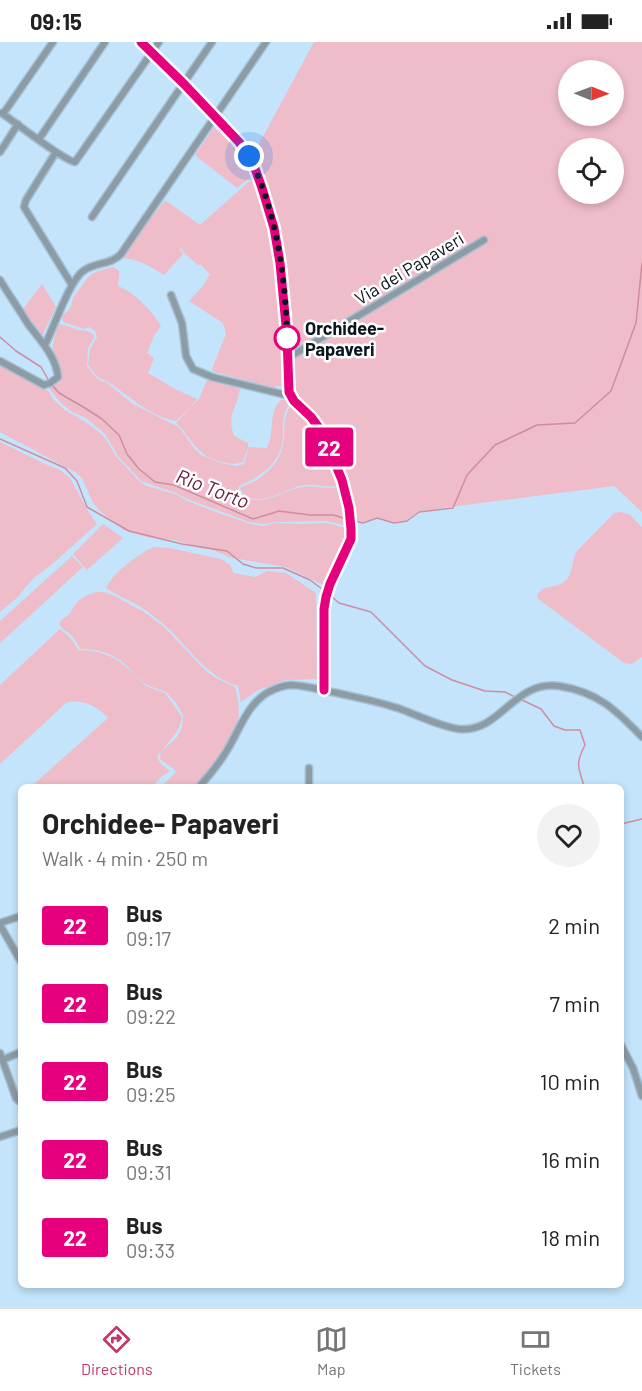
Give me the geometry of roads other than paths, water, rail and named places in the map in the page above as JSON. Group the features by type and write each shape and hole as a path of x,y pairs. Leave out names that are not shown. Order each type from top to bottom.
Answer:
{"street":[{"path":"53,42 2,114 72,162 76,161 159,42"},
{"path":"39,139 105,42"},
{"path":"141,42 236,137 255,168 276,238 280,263 290,396"},
{"path":"92,217 212,42"},
{"path":"45,345 78,276 88,268 114,260 119,256 266,42"},
{"path":"0,152 18,124"},
{"path":"56,152 24,207 72,285"},
{"name":"Via dei Papaveri","path":"288,358 484,240"},
{"path":"0,280 45,345 58,377 47,385 41,384 0,362"},
{"path":"171,295 182,323 186,356 193,369 212,377 290,396 322,432 342,480 351,524 351,536 350,544 324,603 324,690"},
{"path":"201,784 221,760 250,710 263,696 277,688 289,685 324,690 387,705 458,729 471,729 482,725 521,695 534,688 561,687 595,697 611,707 642,737"},
{"path":"309,768 309,784"},
{"path":"18,917 0,924 18,957"},
{"path":"624,1051 633,1068 642,1096"},
{"path":"18,1053 1,1056 18,1101"},
{"path":"0,1137 18,1131"}],"waterway":[{"name":"Rio Torto","path":"351,520 363,523 377,518 394,523 407,521 419,512 453,508 467,475 495,445 537,425 575,423 611,391 636,323 642,263"},
{"name":"Rio Torto","path":"0,337 16,351 41,367 49,381"},
{"name":"Rio Torto","path":"52,385 59,393 102,419 119,435 127,454 139,469 155,482 174,485 253,519 279,511 333,515 347,519"},
{"path":"0,439 65,468 77,481 87,507 129,531 182,544 227,551 243,564 256,568 283,568 310,580 326,592"},
{"path":"330,595 339,603 371,612 425,666 452,680 485,691 505,692 515,697"},
{"path":"522,700 541,709 554,726 565,730 580,730 585,745 579,766 584,784"},
{"path":"624,823 642,819"}],"place":[{"name":"Orchidee- Papaveri","path":"287,338"}]}
